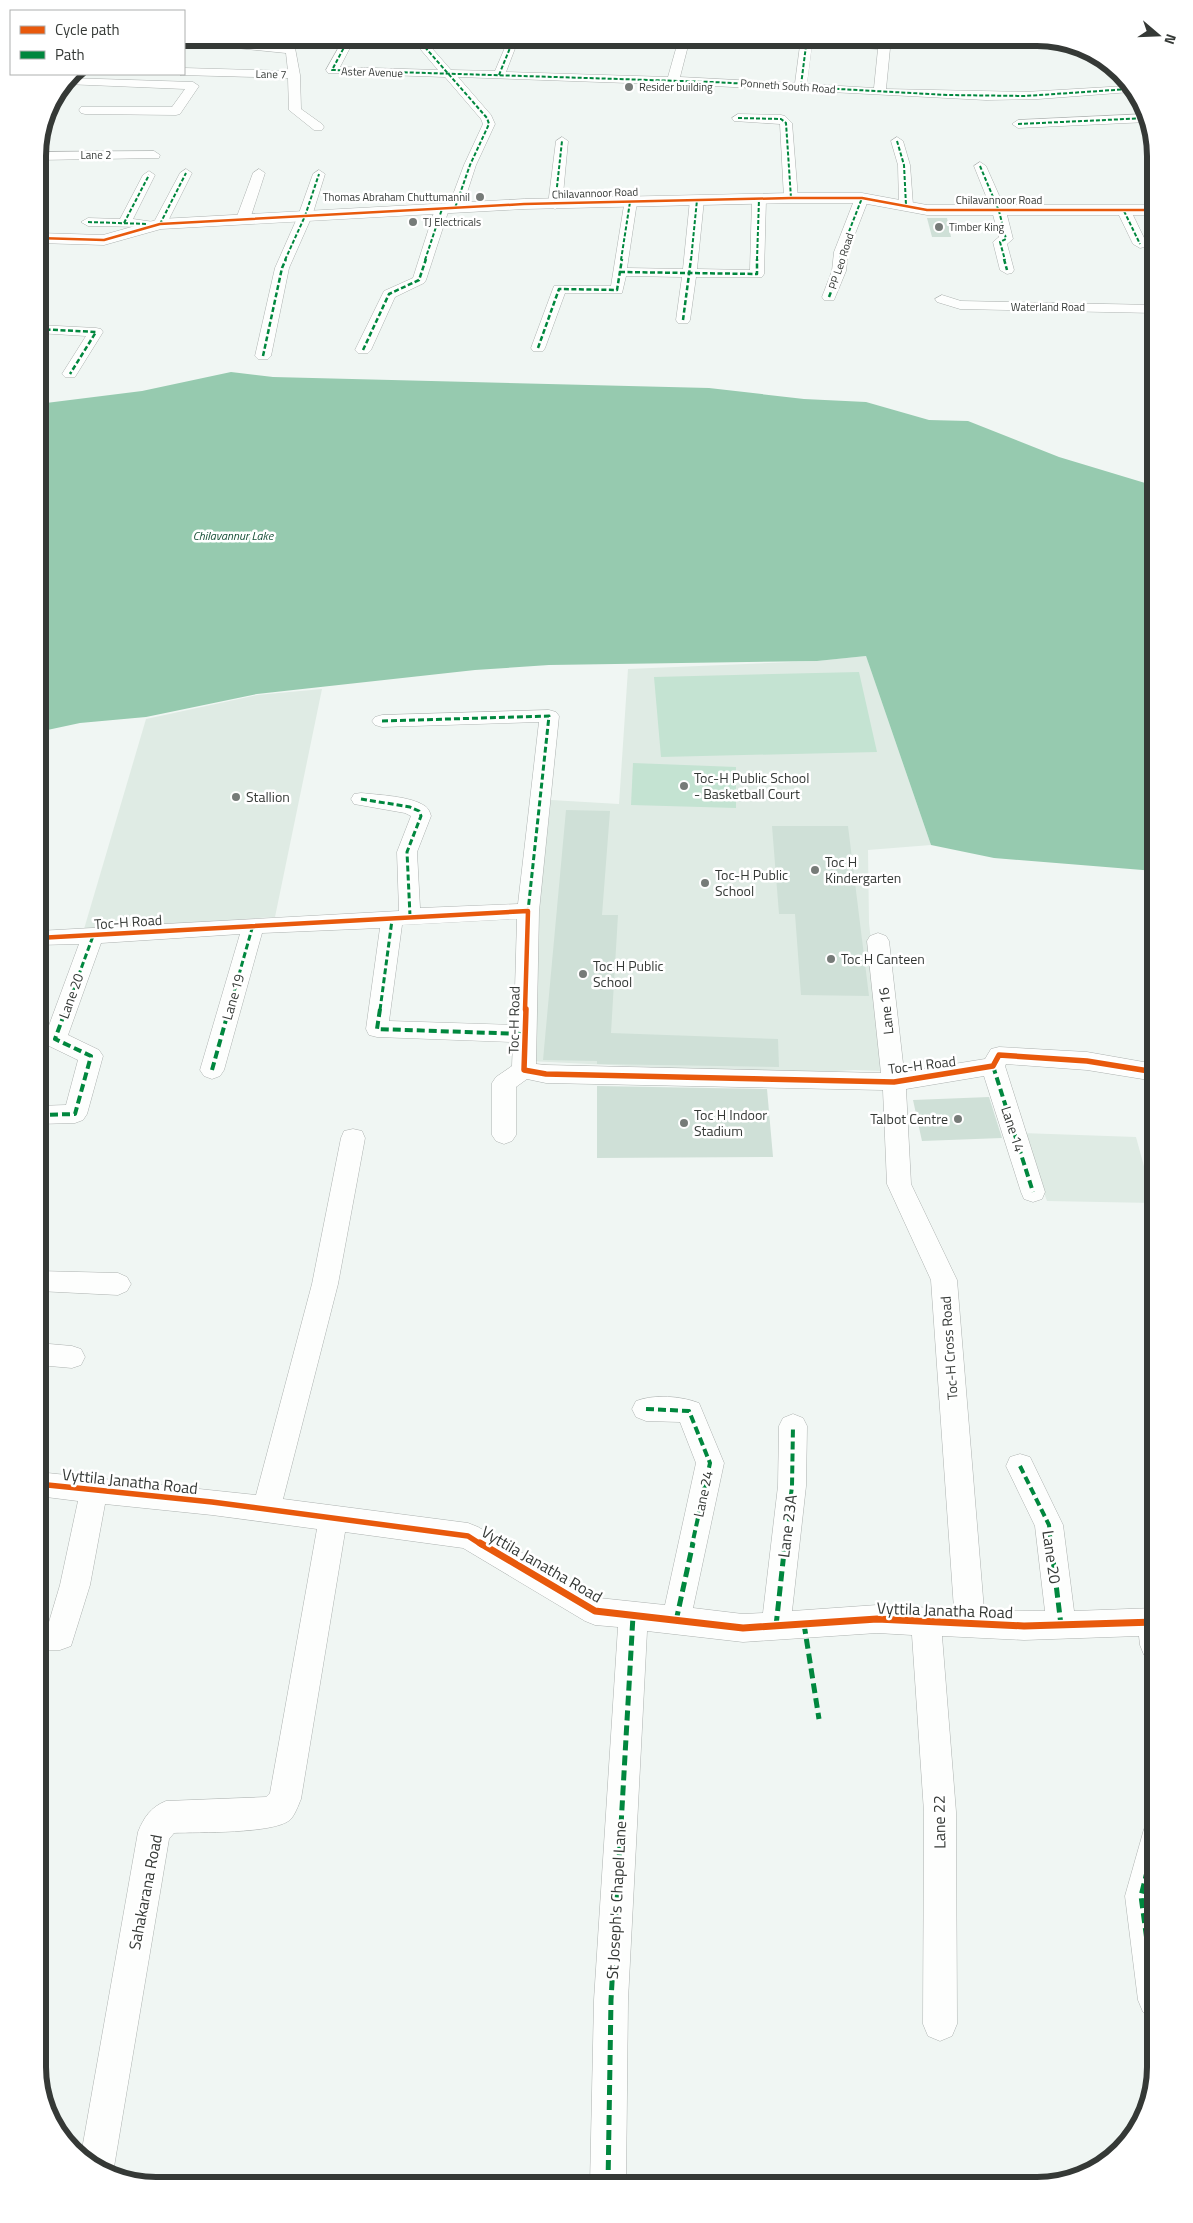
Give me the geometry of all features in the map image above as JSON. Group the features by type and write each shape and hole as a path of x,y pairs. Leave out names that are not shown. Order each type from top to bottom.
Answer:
{"street":[{"path":"262,46 291,50 294,75"},
{"name":"Aster Avenue","path":"345,46 332,70 448,74"},
{"path":"363,350 389,294 419,280 449,208 489,124 487,118 423,46"},
{"path":"499,75 511,46"},
{"path":"673,80 683,46"},
{"path":"801,86 806,46"},
{"path":"880,92 884,46"},
{"name":"Lane 7","path":"185,72 294,75 295,110 318,127"},
{"name":"Ponneth South Road","path":"448,74 673,80 880,92 1025,96 1124,89"},
{"path":"75,81 193,86 176,111 85,110"},
{"path":"738,118 780,119 786,123 791,198"},
{"path":"1018,124 1140,118"},
{"path":"555,205 562,141"},
{"path":"897,141 904,165 906,205"},
{"name":"Lane 2","path":"46,156 154,155"},
{"path":"980,166 999,210 1006,239 1000,242 1007,270"},
{"path":"243,219 259,173"},
{"path":"88,222 124,222 156,225 186,174"},
{"path":"263,356 282,268 305,216 319,174"},
{"path":"124,222 149,175"},
{"path":"620,272 757,274 759,198"},
{"name":"Chilavannoor Road","path":"46,238 104,240 156,225 243,219 449,208 759,198 862,198 927,210 1147,210"},
{"name":"PP Leo Road","path":"829,297 838,271 841,252 862,198"},
{"path":"683,320 690,273 697,200"},
{"path":"538,348 559,289 617,290 630,202"},
{"path":"1124,211 1140,244"},
{"name":"Waterland Road","path":"942,299 960,306 1147,309"},
{"path":"46,329 96,332 70,374"},
{"path":"382,721 549,716 528,911"},
{"path":"361,799 410,807 419,811 421,816 407,852 401,918 377,1029 524,1034"},
{"name":"Toc-H Road","path":"46,938 253,924 528,911 524,1070 546,1074 894,1082 993,1066 999,1055 1087,1061 1147,1071"},
{"name":"Lane 19","path":"212,1070 253,924"},
{"name":"Lane 20","path":"46,1115 75,1114 91,1056 55,1039 93,936"},
{"name":"Lane 16","path":"878,941 894,1082"},
{"name":"Lane 14","path":"993,1066 1033,1192"},
{"path":"504,1134 504,1083 524,1070"},
{"name":"Toc-H Cross Road","path":"894,1082 899,1184 944,1280 970,1623"},
{"path":"266,1509 325,1284 353,1138"},
{"path":"46,1280 118,1284"},
{"path":"46,1355 72,1357"},
{"name":"Lane 24","path":"646,1409 689,1411 710,1463 676,1621"},
{"name":"Lane 23A","path":"776,1626 792,1486 793,1426"},
{"name":"Lane 20","path":"1020,1466 1049,1525 1061,1625"},
{"name":"Vyttila Janatha Road","path":"46,1485 266,1509 468,1536 595,1611 633,1616 743,1628 877,1619 1147,1630"},
{"path":"46,1636 60,1636 75,1585 94,1490"},
{"name":"Sahakarana Road","path":"98,2160 154,1832 166,1818 171,1816 266,1813 278,1809 285,1799 333,1518"},
{"name":"St Joseph's Chapel Lane","path":"608,2177 611,2000 633,1616"},
{"name":"Lane 22","path":"926,1621 940,1812 940,2024"},
{"path":"1147,1874 1141,1896 1147,1938"}],"shaded area":[{"name":"Toc-H Public School","path":"866,656 931,845 868,850 869,923 885,1071 853,1070 790,1074 529,1061 537,916 551,800 619,804 628,669 816,661"},
{"path":"859,672 877,752 661,757 654,677"},
{"path":"322,689 275,917 84,929 146,719 257,695"},
{"name":"Toc-H Public School - Basketball Court","path":"633,763 736,767 736,808 631,805"},
{"path":"1022,1133 1136,1137 1147,1177 1147,1203 1047,1201"}],"water":[{"name":"Chilavannur Lake","path":"231,372 273,377 709,388 804,399 866,402 929,420 968,421 1059,457 1147,484 1147,870 994,858 931,845 866,656 817,661 549,665 475,670 257,694 146,717 80,723 46,730 46,403 142,391"}],"building":[{"name":"Timber King","path":"927,218 947,218 951,237 932,237"},
{"name":"Toc H Public School","path":"566,810 610,811 602,915 618,915 611,1033 778,1039 779,1067 597,1064 597,1061 543,1060"},
{"path":"772,826 848,826 869,996 801,995 795,914 779,914"},
{"name":"Toc H Indoor Stadium","path":"597,1086 767,1089 773,1157 597,1158"},
{"name":"Talbot Centre","path":"989,1097 1002,1138 922,1141 913,1100"}],"marked path":[{"path":"345,46 332,70 713,82 908,94 986,96 1051,95 1124,89"},
{"path":"424,46 487,118 489,124 470,165 455,208"},
{"path":"499,75 511,46"},
{"path":"801,85 806,46"},
{"path":"738,118 781,119 786,123 791,198"},
{"path":"1018,124 1140,118"},
{"path":"555,205 562,141"},
{"path":"897,141 904,165 906,205"},
{"path":"980,166 999,211 1006,239 1000,242 1007,270"},
{"path":"160,224 186,173"},
{"path":"263,356 282,268 305,216 319,174"},
{"path":"124,223 149,175"},
{"path":"829,297 839,271 841,252 862,198"},
{"path":"620,272 757,274 759,199"},
{"path":"683,320 690,273 697,200"},
{"path":"538,348 559,289 617,290 630,202"},
{"path":"363,350 389,294 419,280 442,209"},
{"path":"1124,211 1140,244"},
{"path":"88,222 148,224"},
{"path":"46,329 96,332 70,374"},
{"path":"382,721 549,716 528,911"},
{"path":"361,799 410,807 419,811 421,816 407,852 410,916"},
{"path":"392,920 377,1029 524,1034"},
{"path":"212,1070 253,925"},
{"path":"46,1115 75,1114 91,1056 55,1039 93,936"},
{"path":"993,1066 1033,1192"},
{"path":"646,1409 689,1411 710,1463 676,1621"},
{"path":"776,1626 792,1486 793,1426"},
{"path":"1020,1466 1049,1525 1061,1625"},
{"path":"608,2177 611,2000 633,1616"},
{"path":"804,1624 819,1719"},
{"path":"1147,1872 1141,1896 1147,1941"}],"cycle path":[{"path":"46,238 104,240 160,224 524,204 862,198 927,210 1147,210"},
{"path":"46,938 392,920 410,916 528,911 524,1070 546,1074 894,1082 993,1066 999,1055 1087,1061 1147,1071"},
{"path":"46,1485 212,1502 468,1536 595,1611 743,1628 877,1619 1024,1626 1147,1622"}],"place":[{"name":"Resider building","path":"629,87"},
{"name":"Thomas Abraham Chuttumannil","path":"480,197"},
{"name":"TJ Electricals","path":"413,222"},
{"name":"Timber King","path":"939,227"},
{"name":"Toc-H Public School - Basketball Court","path":"684,786"},
{"name":"Stallion","path":"236,797"},
{"name":"Toc H Kindergarten","path":"815,870"},
{"name":"Toc-H Public School","path":"705,883"},
{"name":"Toc H Canteen","path":"831,959"},
{"name":"Toc H Public School","path":"583,974"},
{"name":"Talbot Centre","path":"958,1119"},
{"name":"Toc H Indoor Stadium","path":"684,1123"}]}
